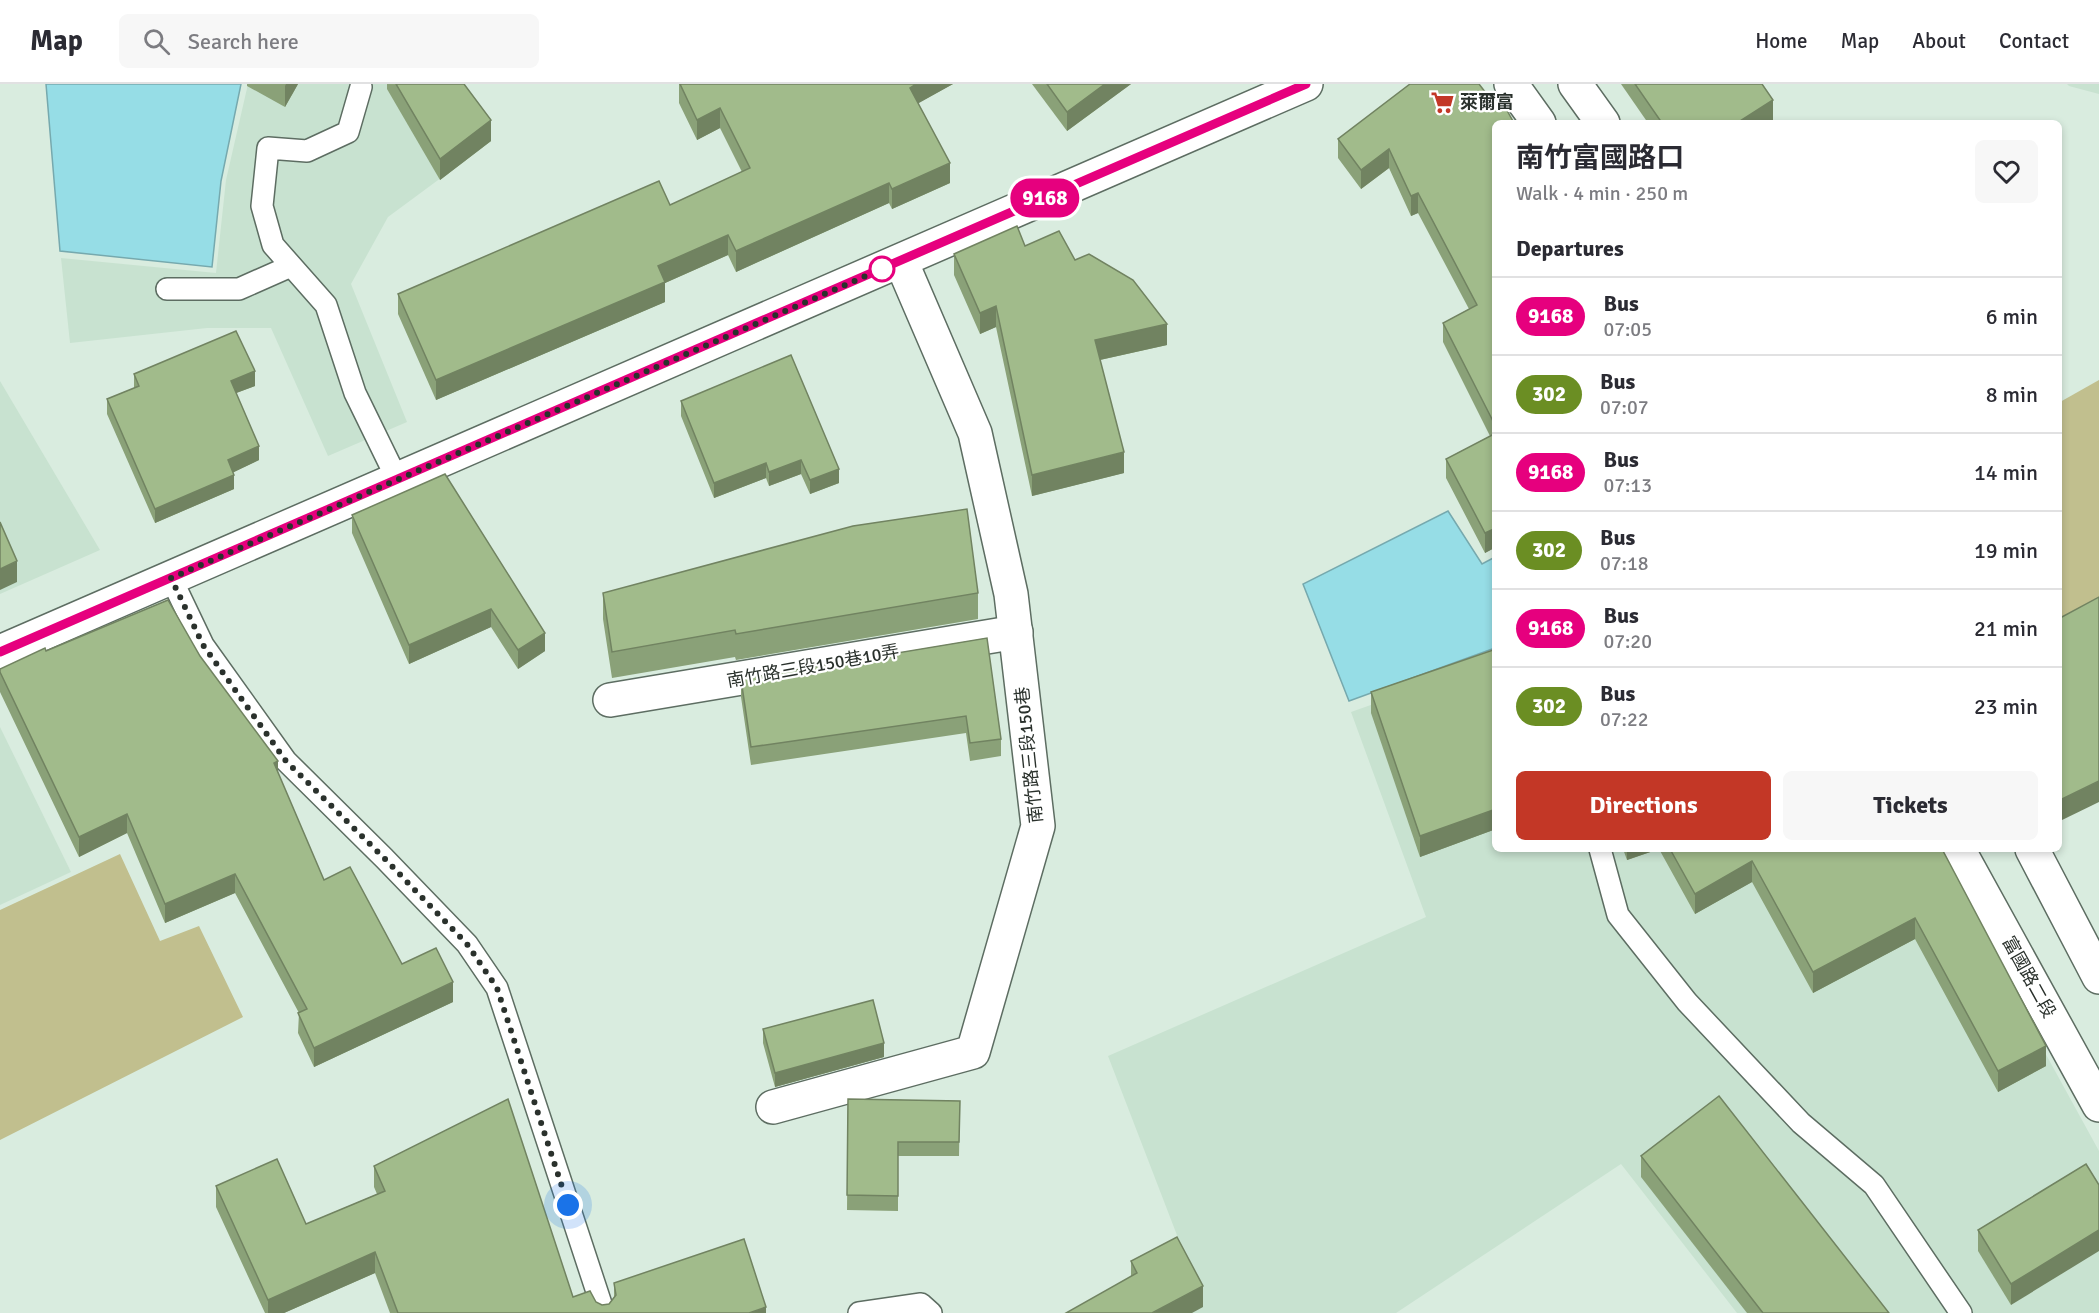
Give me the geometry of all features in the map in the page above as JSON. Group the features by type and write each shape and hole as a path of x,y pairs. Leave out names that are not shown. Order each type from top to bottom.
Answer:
{"street":[{"path":"0,652 1306,84"},
{"path":"1511,84 1537,120"},
{"path":"1575,84 1601,120"},
{"name":"南竹路三段150巷","path":"773,1107 973,1052 1038,826 1011,594 975,433 901,261"},
{"name":"南竹路三段150巷10弄","path":"610,700 1016,632"},
{"name":"富國路二段","path":"1960,852 2099,1105"},
{"path":"2034,852 2099,977"}],"lane":[{"path":"361,87 348,132 308,151 268,148 262,206 273,245 326,305 355,393 397,479"},
{"path":"167,289 238,289 291,266"},
{"path":"171,578 203,645 286,761 467,944 497,988 604,1313"},
{"path":"1601,852 1618,915 1687,1002 1801,1123 1874,1185 1961,1313"},
{"path":"859,1313 921,1304 931,1313"}],"shaded area":[{"path":"248,84 449,84 491,141 388,217 351,284 407,422 328,456 271,328 207,328 70,343 61,258 216,273 226,180"},
{"path":"2067,84 2099,84 2099,94 2069,86"},
{"path":"2099,380 2099,609 2062,629 2062,401"},
{"path":"0,381 100,550 0,594"},
{"path":"1492,662 1492,852 1935,852 2099,1151 2099,1313 1737,1313 1621,1164 1396,1313 1073,1313 1180,1243 1108,1056 1426,917 1351,712"},
{"path":"0,727 71,872 0,905"},
{"path":"120,854 160,941 199,926 243,1017 0,1140 0,910"}],"water":[{"path":"46,84 241,84 221,181 212,267 60,251"},
{"path":"1448,511 1482,564 1492,559 1492,649 1349,701 1303,584"}],"building":[{"path":"396,84 464,84 491,120 440,159"},
{"path":"680,84 916,84 910,88 950,163 892,189 889,183 736,251 728,235 658,266 665,282 436,380 398,294 659,181 670,205 750,168 720,108 697,120"},
{"path":"1047,84 1105,84 1067,112"},
{"path":"1410,84 1479,84 1499,110 1505,107 1512,120 1492,120 1492,419 1443,323 1477,305 1418,193 1411,196 1389,149 1361,170 1338,139"},
{"path":"1635,84 1762,84 1773,100 1742,120 1660,120"},
{"path":"1017,226 1025,246 1059,231 1075,260 1089,254 1133,280 1167,324 1095,340 1124,452 1032,475 996,306 980,313 954,254"},
{"path":"236,331 255,371 231,381 259,446 228,460 234,475 155,509 107,399 139,386 134,374"},
{"path":"791,355 839,469 810,480 801,460 769,472 766,463 714,483 681,401"},
{"path":"1492,435 1492,530 1485,533 1446,459"},
{"path":"445,474 545,633 518,650 491,609 409,645 352,515"},
{"path":"967,509 978,593 736,634 735,630 612,652 603,593 853,526"},
{"path":"0,522 17,561 0,569"},
{"path":"2099,597 2099,781 2062,799 2062,617"},
{"path":"168,600 200,656 278,761 274,763 324,880 350,867 402,964 436,948 453,982 314,1048 298,1013 307,1009 235,874 165,904 127,814 79,837 0,669 45,648 46,651"},
{"path":"987,638 1001,739 970,743 966,716 751,747 741,679"},
{"path":"1492,650 1492,810 1420,836 1371,692"},
{"path":"1672,852 1944,852 2046,1046 1998,1071 1915,918 1813,972 1752,861 1695,894"},
{"path":"873,1000 884,1043 775,1073 763,1029"},
{"path":"1719,1096 1889,1313 1763,1313 1641,1156"},
{"path":"508,1099 573,1297 590,1291 596,1302 602,1305 609,1304 616,1295 614,1283 744,1239 766,1307 749,1313 398,1313 375,1252 268,1300 216,1186 277,1159 306,1224 385,1191 374,1166"},
{"path":"848,1099 960,1101 959,1142 898,1142 898,1196 847,1195"},
{"path":"2086,1164 2099,1185 2099,1230 2011,1284 1978,1230"},
{"path":"1177,1237 1203,1286 1152,1313 1066,1313 1137,1273 1131,1261"}],"bus line":[{"name":"9168","path":"0,652 1306,84"}],"place":[{"name":"萊爾富","path":"1442,102"}],"route":[{"path":"568,1205 497,988 467,944 286,761 203,645 171,578 882,269"}]}
